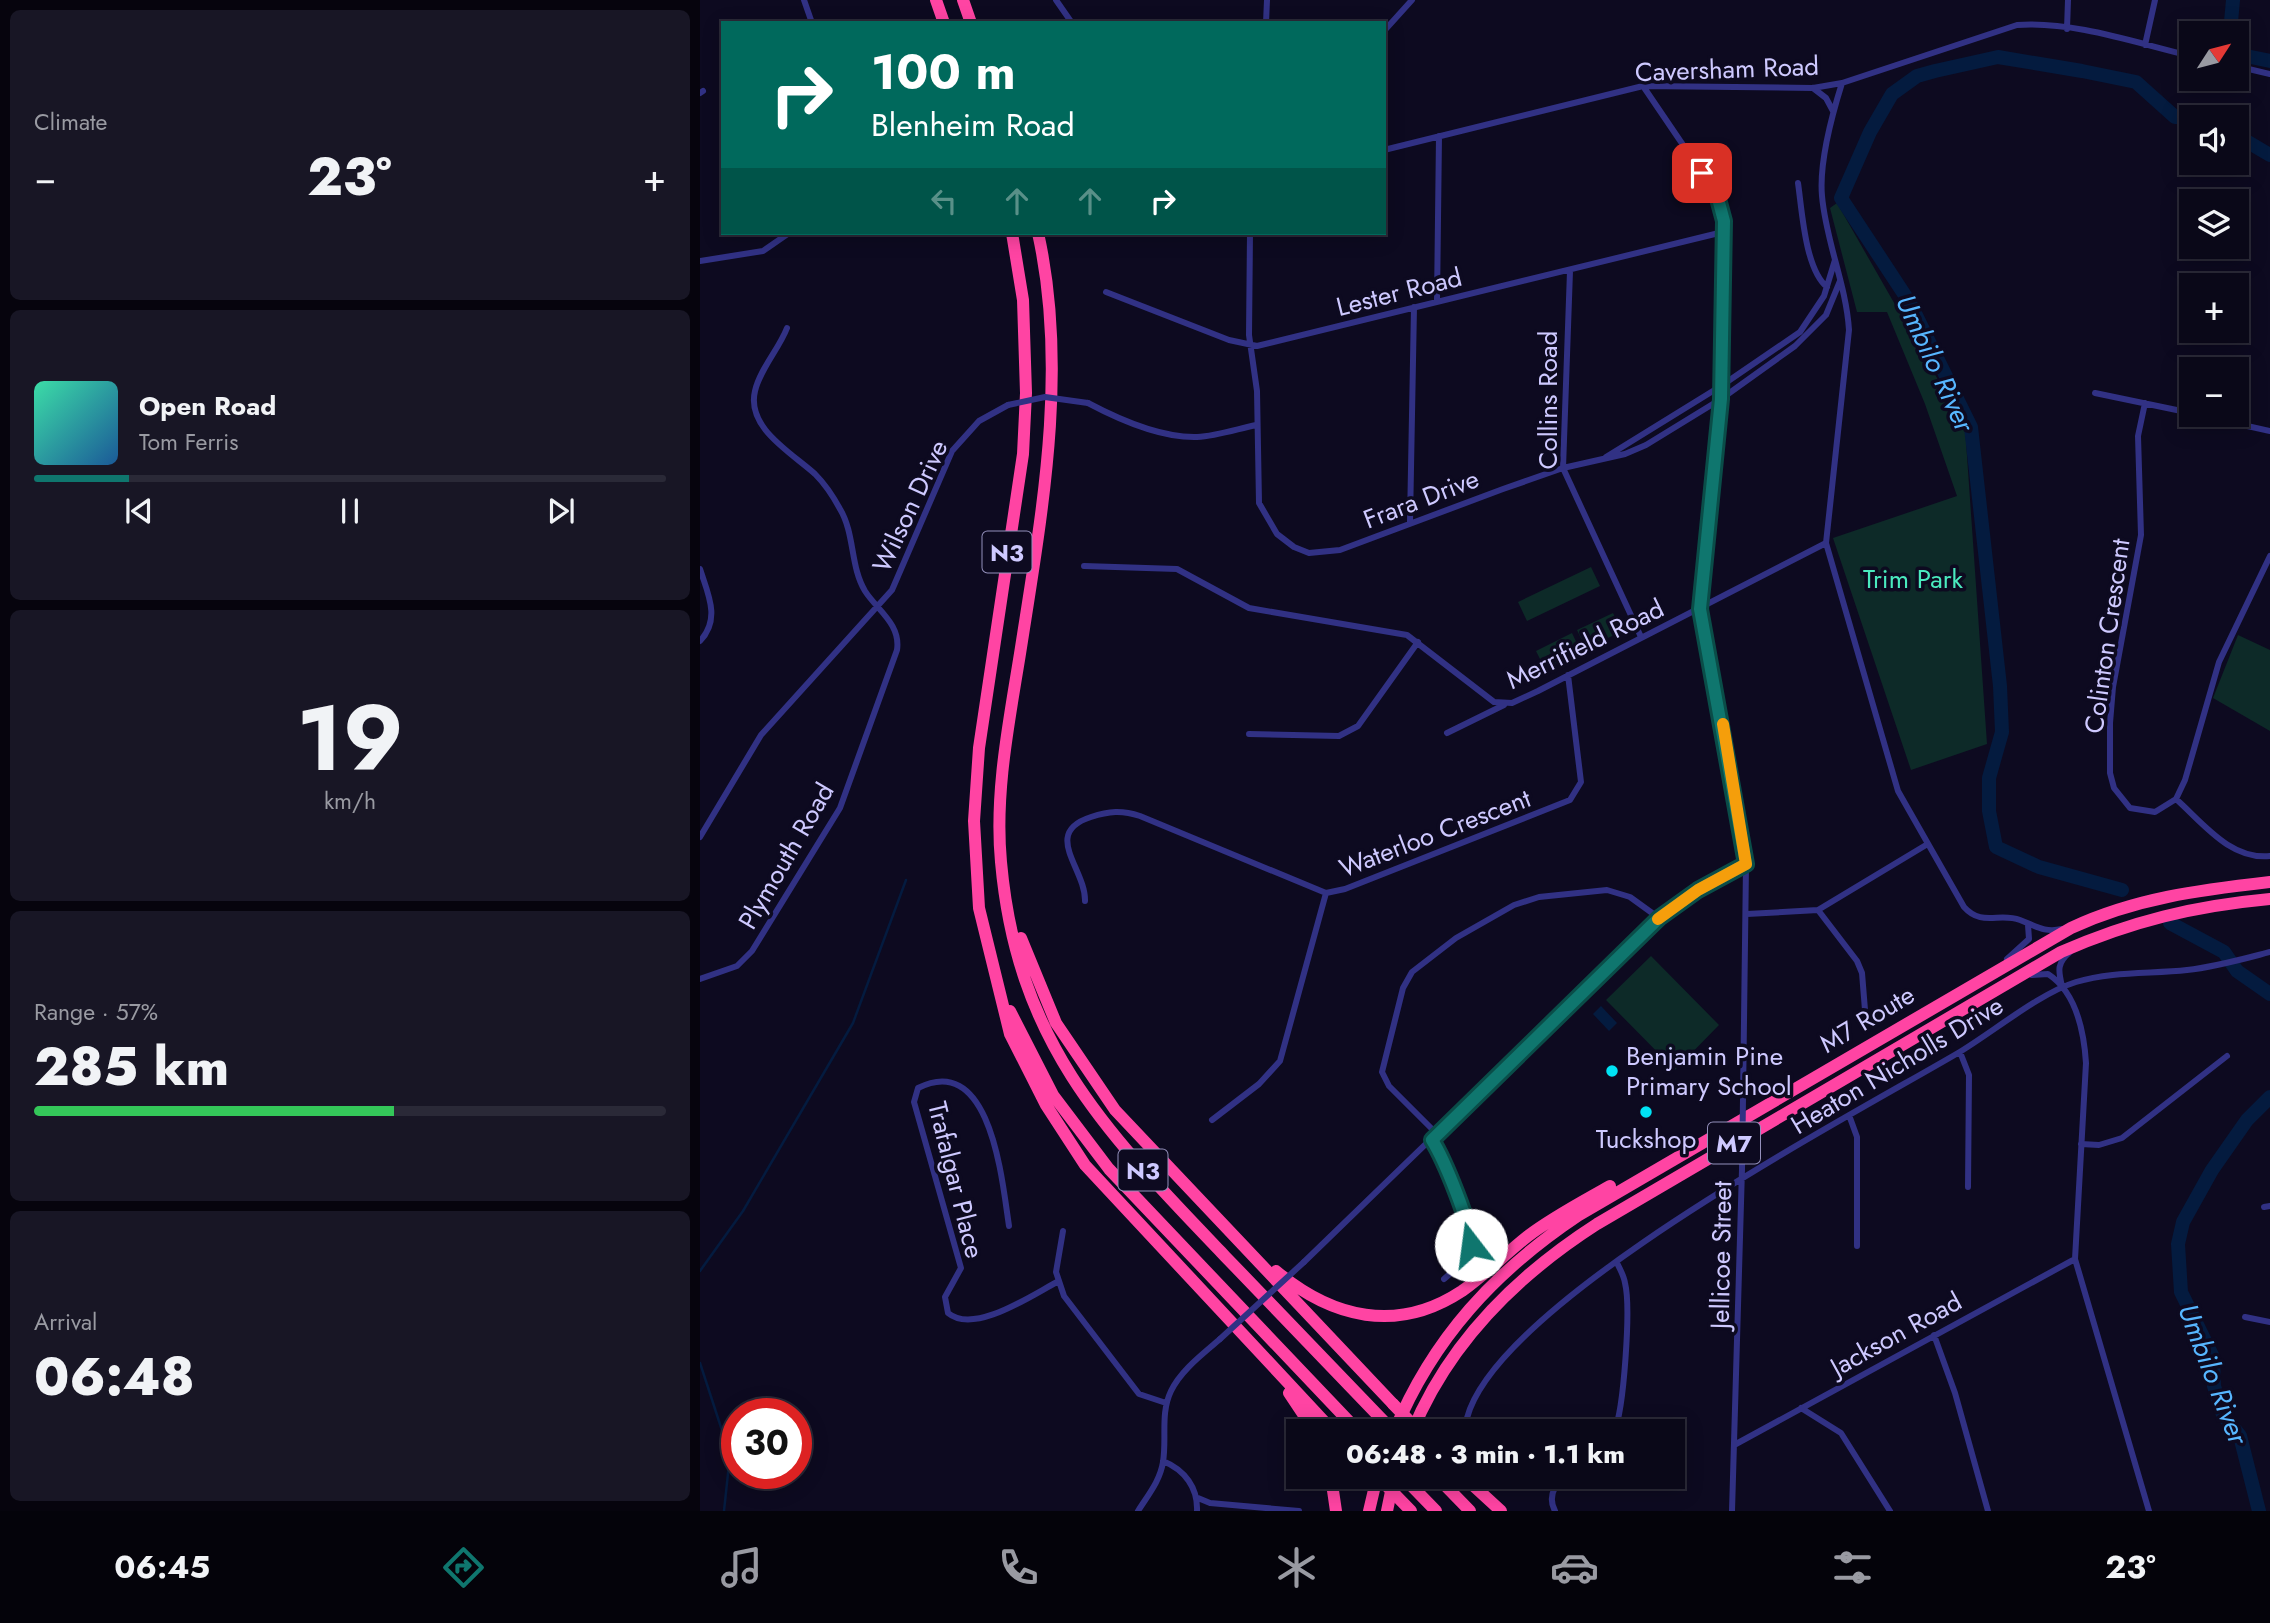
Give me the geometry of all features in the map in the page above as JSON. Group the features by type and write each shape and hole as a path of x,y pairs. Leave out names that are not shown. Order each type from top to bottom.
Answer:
{"highway":[{"path":"936,0 943,21"},
{"path":"963,0 970,21"},
{"name":"N3","path":"1012,235 1023,300 1026,393 1023,454 981,735 974,821 978,908 996,979 1033,1060 1086,1142 1136,1199 1347,1419"},
{"name":"N3","path":"1038,235 1049,299 1052,393 1034,560 1005,750 1000,860 1009,922 1025,982 1072,1082 1101,1122 1142,1170 1382,1419"},
{"path":"1000,860 1017,926 1056,1023 1115,1110 1407,1419"},
{"name":"M7 Route","path":"1396,1419 1434,1353 1458,1320 1494,1280 1579,1214 1998,968 2071,928 2138,903 2192,891 2270,882"},
{"name":"M7 Route","path":"1418,1419 1439,1377 1495,1304 1544,1260 1597,1224 2080,944 2119,927 2196,908 2270,899"},
{"path":"996,979 1010,1034 1035,1086 1071,1146 1106,1190 1322,1419"},
{"path":"1198,1200 1270,1266 1312,1298 1348,1312 1368,1315 1406,1313 1449,1298 1559,1216 1669,1154 1728,1127"},
{"path":"1243,1335 1307,1419"},
{"path":"1333,1489 1336,1511"},
{"path":"1369,1511 1374,1489"},
{"path":"1389,1489 1411,1511"},
{"path":"1387,1511 1392,1489"},
{"path":"1414,1489 1436,1511"},
{"path":"1449,1489 1470,1511"},
{"path":"1477,1489 1502,1511"}],"street":[{"path":"804,0 811,21"},
{"path":"1056,0 1071,21"},
{"path":"1266,0 1266,21"},
{"path":"1386,29 1412,0"},
{"path":"2067,29 2068,0"},
{"path":"2145,45 2155,0"},
{"name":"Caversham Road","path":"1386,149 1643,86 1813,88 1842,83 2008,27 2030,24 2067,29 2179,53"},
{"path":"2249,69 2270,74"},
{"path":"1842,83 1833,111 1821,193 1848,309 1849,330 1826,521 1826,543 1898,791 1926,845 1969,914 1985,920 2021,920 2046,931 2071,928"},
{"name":"Jellicoe Street","path":"1643,86 1717,195 1723,212 1721,399 1700,609 1746,864 1742,1169 1732,1511"},
{"path":"1813,88 1826,97 1833,111"},
{"path":"1437,301 1439,136"},
{"path":"1798,183 1812,260 1818,278 1827,287"},
{"name":"Lester Road","path":"1251,345 1570,271 1723,232"},
{"path":"700,261 763,251 786,235"},
{"path":"1250,235 1251,345 1256,378 1256,425"},
{"name":"Frara Drive","path":"1604,458 1721,386 1800,332 1813,315 1827,287 1835,260"},
{"name":"Collins Road","path":"1570,271 1563,468 1641,638"},
{"name":"Frara Drive","path":"1256,425 1256,489 1263,516 1277,534 1294,547 1310,553 1340,550 1410,522 1563,468 1646,444 1721,399 1795,346 1817,327 1841,280"},
{"path":"1106,292 1251,345"},
{"path":"1829,308 1841,306 1848,309"},
{"path":"1410,522 1415,307"},
{"name":"Plymouth Road","path":"700,979 737,966 752,951 840,808 897,650 897,636 860,580 848,523 841,510 816,475 780,446 754,407 755,388 787,328"},
{"path":"2095,393 2179,410"},
{"name":"Wilson Drive","path":"700,837 761,735 878,607 899,577 952,451 979,421 1008,405 1045,397 1088,403 1120,419 1174,434 1197,437 1256,425"},
{"name":"Colinton Crescent","path":"2145,403 2138,436 2141,535 2113,687 2110,774 2114,788 2130,808 2155,813 2176,799"},
{"path":"2249,426 2270,431"},
{"name":"Merrifield Road","path":"1084,566 1177,569 1249,608 1395,631 1418,642 1494,702 1504,705 1700,609 1826,543"},
{"path":"2270,556 2219,662 2207,694 2194,754 2176,799 2237,851 2259,857 2270,856"},
{"path":"700,569 713,619 709,632 700,641"},
{"path":"1249,734 1339,736 1349,733 1358,726 1418,642"},
{"name":"Waterloo Crescent","path":"1085,901 1086,890 1066,844 1071,828 1083,819 1124,811 1326,893 1345,889 1570,800 1581,782 1568,675"},
{"path":"1447,733 1504,705"},
{"path":"700,815 710,821"},
{"path":"1747,914 1818,910 1926,845"},
{"path":"1138,1511 1156,1484 1163,1461 1166,1403 1178,1380 1435,1137 1659,918 1698,890 1746,864"},
{"path":"1444,1279 1468,1253 1471,1237 1435,1137 1389,1086 1382,1072 1404,988 1412,972 1457,938 1514,905 1539,897 1618,891 1659,918"},
{"path":"1212,1120 1259,1084 1280,1061 1326,893"},
{"path":"1818,910 1857,961 1862,973 1865,1010"},
{"path":"1998,968 2029,939 2028,925"},
{"path":"2080,944 2059,964 2063,988 2074,1010 2084,1042 2075,1259 2149,1511"},
{"name":"Heaton Nicholls Drive","path":"1467,1418 1471,1404 1484,1381 1511,1347 1617,1263 1741,1180 1960,1052 2063,988 2113,975 2189,970 2270,952"},
{"path":"2007,984 2043,972 2063,988"},
{"path":"1960,1052 1969,1075 1968,1187"},
{"path":"2081,1143 2099,1145 2122,1138 2227,1056"},
{"name":"Trafalgar Place","path":"1009,1226 990,1129 972,1096 957,1082 948,1080 918,1088 914,1102 961,1268 945,1297 948,1313 968,1320 991,1315 1057,1282"},
{"path":"1849,1115 1857,1137 1857,1246"},
{"path":"1063,1231 1057,1254 1057,1282 1063,1296 1139,1394 1166,1403"},
{"name":"Jackson Road","path":"1735,1444 2075,1259"},
{"path":"1617,1263 1626,1288 1623,1390 1619,1419"},
{"path":"2245,1317 2270,1322"},
{"path":"1934,1335 1955,1393 1988,1511"},
{"path":"1801,1408 1841,1433 1890,1511"},
{"path":"1163,1461 1188,1479 1198,1498 1197,1511"},
{"path":"1555,1489 1551,1501 1555,1511"},
{"path":"1198,1498 1210,1503 1299,1511"}],"green space":[{"name":"Trim Park","path":"1837,203 1965,427 1987,744 1911,770 1833,538 1957,496 1925,404 1887,312 1857,312 1830,208"},
{"path":"1591,567 1600,586 1527,621 1518,602"},
{"path":"1613,613 1622,631 1586,649 1577,630"},
{"path":"1572,633 1581,652 1545,669 1536,651"},
{"path":"2238,635 2270,650 2270,731 2213,698"},
{"path":"1651,956 1719,1025 1675,1070 1606,1000"}],"water":[{"path":"1601,1006 1617,1023 1609,1031 1593,1014"}],"waterway":[{"name":"Umbilo River","path":"2231,21 2233,0"},
{"name":"Umbilo River","path":"2122,890 2039,867 1996,847 1989,811 1989,778 2002,732 2000,686 1971,427 1910,303 1841,198 1870,132 1892,94 1917,76 1935,71 1998,57 2082,71 2136,82 2175,117 2179,117"},
{"name":"Umbilo River","path":"2249,57 2270,61"},
{"name":"Umbilo River","path":"2249,143 2270,155"},
{"path":"700,1271 743,1211 853,1023 906,880"},
{"name":"Umbilo River","path":"2170,923 2224,952 2237,971 2270,994"},
{"name":"Umbilo River","path":"2259,1511 2240,1436 2223,1415 2214,1386 2213,1357 2181,1292 2178,1244 2183,1222 2212,1170 2247,1120 2270,1097"},
{"path":"700,1363 730,1455 724,1511"}],"slow traffic":[{"path":"1658,919 1698,890 1746,864 1723,724"}],"place":[{"name":"Benjamin Pine Primary School","path":"1612,1071"},
{"name":"Tuckshop","path":"1646,1112"}],"route":[{"path":"1471,1245 1471,1237 1459,1203 1443,1160 1432,1140 1659,918 1698,890 1746,864 1700,609 1703,549 1721,399 1724,221 1717,195 1702,173"}]}
